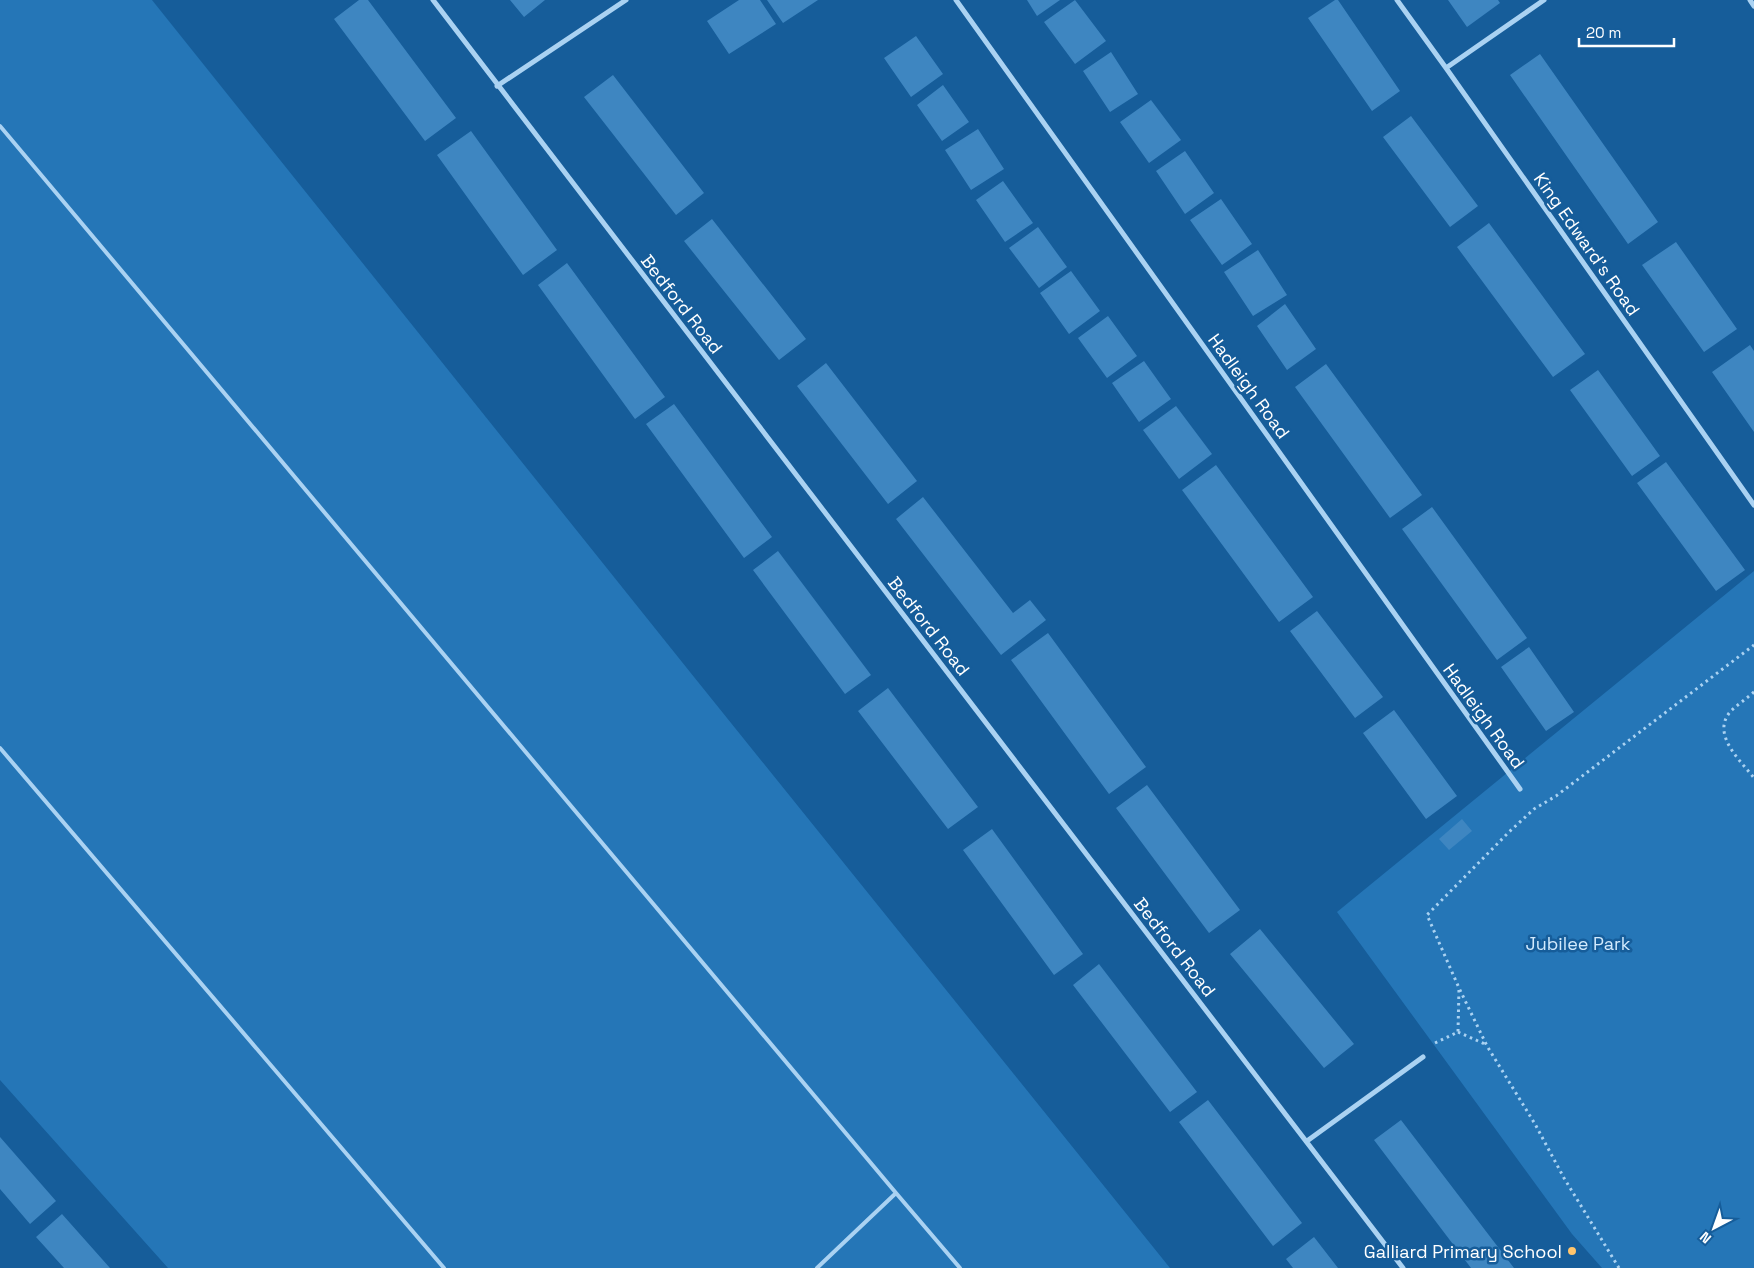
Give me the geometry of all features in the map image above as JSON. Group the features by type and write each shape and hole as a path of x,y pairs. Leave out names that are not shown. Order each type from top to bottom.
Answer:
{"street":[{"name":"Bedford Road","path":"433,0 1403,1268"},
{"path":"497,86 626,0"},
{"name":"Hadleigh Road","path":"956,0 1520,788"},
{"name":"King Edward's Road","path":"1397,0 1754,505"},
{"path":"1446,68 1544,0"},
{"path":"1750,0 1754,6"},
{"path":"1307,1141 1422,1057"}],"lane":[{"path":"0,126 960,1268"},
{"path":"0,748 444,1268"},
{"path":"817,1268 896,1193"}],"path":[{"path":"1620,1268 1564,1178 1535,1124 1487,1046 1459,988 1428,915 1534,809 1556,796 1754,645"},
{"path":"1754,692 1730,712 1725,720 1723,730 1724,739 1754,778"},
{"path":"1458,1032 1459,988"},
{"path":"1458,1032 1487,1046"},
{"path":"1422,1057 1434,1044 1458,1032"}],"green space":[{"path":"0,0 152,0 1170,1268 168,1268 0,1080"},
{"name":"Jubilee Park","path":"1754,571 1754,1268 1602,1268 1572,1234 1337,912"}],"building":[{"path":"359,0 368,0 456,118 425,141 334,19"},
{"path":"510,0 545,0 524,17"},
{"path":"739,0 760,0 776,24 729,54 707,21"},
{"path":"767,0 818,0 783,23"},
{"path":"1027,0 1060,0 1037,16"},
{"path":"1075,0 1106,41 1075,64 1044,22"},
{"path":"1335,0 1338,0 1400,91 1372,111 1308,18"},
{"path":"1448,0 1498,0 1500,3 1467,27"},
{"path":"916,36 943,74 911,97 884,58"},
{"path":"1111,52 1138,94 1110,112 1083,71"},
{"path":"1540,54 1658,222 1628,244 1510,75"},
{"path":"613,75 704,193 676,215 584,97"},
{"path":"943,85 969,122 942,141 917,105"},
{"path":"1151,100 1181,140 1149,163 1120,122"},
{"path":"1411,116 1478,206 1450,227 1383,137"},
{"path":"978,129 1004,169 971,190 945,150"},
{"path":"471,131 557,250 523,275 437,155"},
{"path":"1185,151 1214,193 1185,214 1156,171"},
{"path":"1003,181 1033,223 1005,242 976,200"},
{"path":"1221,199 1252,244 1222,265 1190,220"},
{"path":"712,219 806,339 779,360 684,241"},
{"path":"1489,223 1585,354 1553,377 1457,247"},
{"path":"1038,227 1067,267 1039,288 1009,248"},
{"path":"1676,242 1737,329 1704,352 1642,265"},
{"path":"1258,250 1287,295 1253,316 1224,272"},
{"path":"567,263 665,397 635,419 538,285"},
{"path":"1071,271 1100,311 1069,334 1040,293"},
{"path":"1285,304 1316,349 1287,370 1257,326"},
{"path":"1108,316 1137,356 1107,378 1078,338"},
{"path":"1750,345 1754,351 1754,432 1712,372"},
{"path":"1144,361 1171,399 1139,422 1112,383"},
{"path":"826,363 917,481 888,504 797,386"},
{"path":"1326,364 1422,495 1390,518 1295,387"},
{"path":"1598,370 1660,456 1632,476 1570,390"},
{"path":"674,404 772,537 744,558 646,424"},
{"path":"1176,406 1212,454 1179,479 1143,430"},
{"path":"1666,462 1745,570 1716,591 1637,483"},
{"path":"1216,465 1313,597 1279,622 1182,490"},
{"path":"923,497 1013,613 1030,600 1046,620 1001,655 896,519"},
{"path":"1432,507 1527,638 1497,660 1402,529"},
{"path":"778,551 871,675 845,694 753,570"},
{"path":"1317,611 1383,697 1355,718 1290,631"},
{"path":"1048,633 1146,767 1109,794 1011,660"},
{"path":"1529,647 1574,712 1546,731 1501,667"},
{"path":"888,688 978,807 948,829 858,711"},
{"path":"1394,710 1457,796 1426,819 1363,733"},
{"path":"1147,785 1240,910 1209,933 1116,808"},
{"path":"1462,819 1472,831 1449,850 1439,839"},
{"path":"992,829 1083,954 1054,975 963,850"},
{"path":"1260,929 1354,1044 1324,1068 1230,954"},
{"path":"1099,964 1197,1092 1170,1112 1073,985"},
{"path":"1208,1100 1302,1223 1273,1246 1179,1122"},
{"path":"1401,1120 1514,1268 1471,1268 1374,1140"},
{"path":"0,1137 56,1201 30,1224 0,1189"},
{"path":"62,1214 110,1268 64,1268 36,1237"},
{"path":"1314,1237 1338,1268 1293,1268 1286,1259"}],"place":[{"name":"Galliard Primary School","path":"1572,1251"}]}
